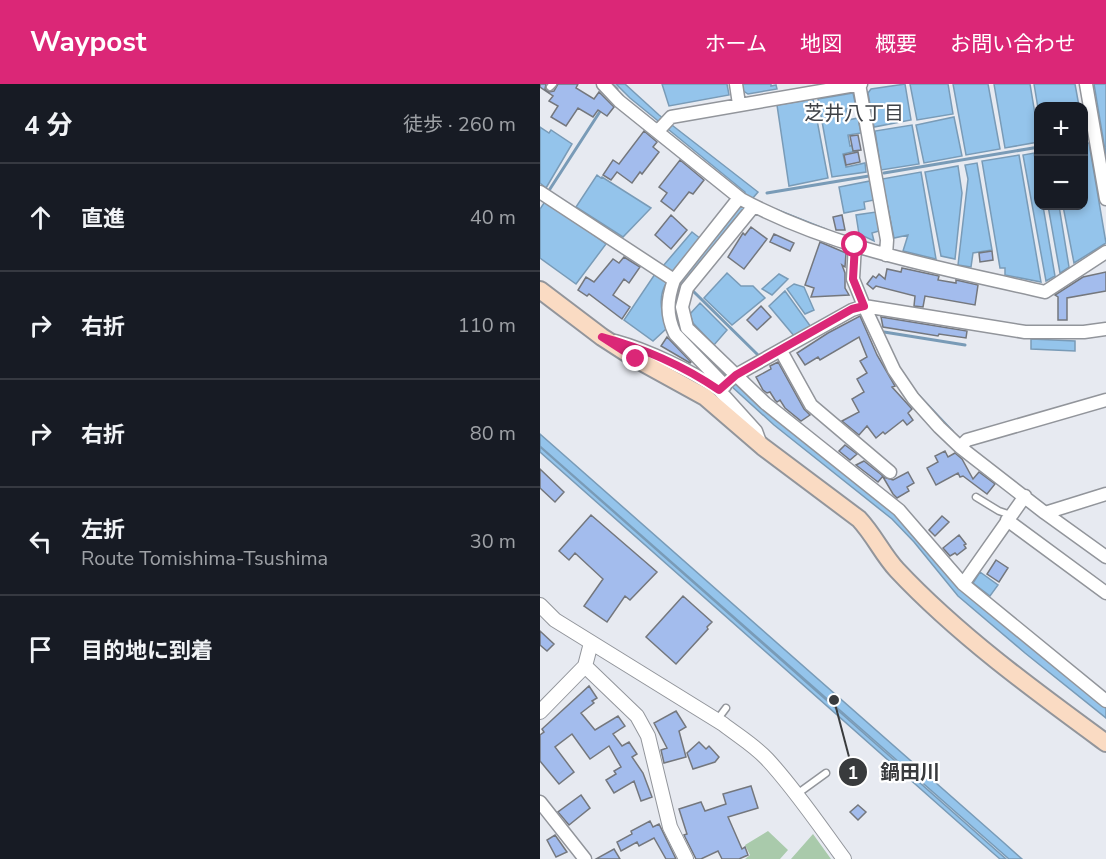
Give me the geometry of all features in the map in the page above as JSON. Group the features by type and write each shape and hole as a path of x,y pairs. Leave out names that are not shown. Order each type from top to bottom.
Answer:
{"main road":[{"path":"541,293 636,359 705,398 763,447 859,519 896,569 944,614 1037,693 1106,743"}],"street":[{"path":"603,84 619,101 740,198 795,224 855,245 886,255 1046,292 1106,252"},
{"path":"736,84 739,104"},
{"path":"658,131 669,119 739,104 860,84 887,240 886,255"},
{"path":"1086,84 1106,199"},
{"path":"540,192 674,280"},
{"path":"740,198 674,280 667,309 671,325 683,344 727,384 765,403 899,510 963,584 1106,701"},
{"path":"754,206 687,288 682,307 687,328 727,384 756,431 763,447"},
{"path":"855,245 853,279 894,370 913,398 960,447 1106,557"},
{"path":"602,337 630,345 704,380 727,384 852,309 864,306 1025,332 1084,332 1106,329"},
{"path":"781,351 811,405 890,472"},
{"path":"960,447 967,440 1106,400"},
{"path":"1045,513 1106,494"},
{"path":"963,584 1025,496"},
{"path":"1009,518 1106,593"},
{"path":"540,605 555,620 717,720 765,758 796,794 844,859"},
{"path":"540,712 585,666 591,643"},
{"path":"585,666 637,716 648,736 670,827 686,859"},
{"path":"540,802 585,859"}],"lane":[{"path":"976,497 1009,518"},
{"path":"717,720 726,708"},
{"path":"796,794 826,773"}],"green space":[{"path":"768,831 788,850 780,859 745,859 750,855 745,845"},
{"path":"813,834 831,859 791,859"}],"water":[{"path":"616,84 625,84 659,115 758,192 682,287 678,315 756,401 900,518 968,595 1106,708 1106,718 958,596 892,519 774,425 719,375 675,327 674,289 745,192"},
{"path":"662,84 727,84 729,95 669,106"},
{"path":"741,84 771,84 771,86 776,85 777,89 748,94 742,90"},
{"path":"905,84 911,120 874,127 868,93 871,89"},
{"path":"910,84 948,84 953,114 917,120"},
{"path":"953,84 988,84 1000,149 966,155"},
{"path":"994,84 1030,84 1034,108 1034,143 1005,148"},
{"path":"1034,84 1075,84 1078,102 1037,102"},
{"path":"1094,84 1106,84 1106,156"},
{"path":"853,93 856,107 846,109 848,120 858,118 861,133 848,135 850,146 854,145 856,151 843,154 846,167 865,163 866,172 832,177 818,99"},
{"path":"813,99 828,178 789,186 777,105"},
{"path":"954,117 962,156 924,163 916,125"},
{"path":"912,125 919,164 881,170 875,131"},
{"path":"540,127 549,133 551,130 572,144 546,188 540,183"},
{"path":"1088,143 1106,243 1074,263 1064,210 1088,210"},
{"path":"1034,153 1034,210 1044,210 1055,276 1046,281 1023,155"},
{"path":"1019,155 1041,282 1005,275 1005,268 1000,268 982,161"},
{"path":"977,163 992,250 973,253 971,267 958,265 968,179 965,165"},
{"path":"958,166 962,193 955,259 941,256 925,172"},
{"path":"921,172 936,259 903,251 908,235 894,238 882,179"},
{"path":"597,175 651,208 623,237 576,207"},
{"path":"870,181 874,200 864,202 865,209 844,213 839,187"},
{"path":"546,200 606,244 576,284 540,258 540,209"},
{"path":"1049,210 1060,210 1069,267 1060,273"},
{"path":"876,212 879,231 872,233 874,241 859,234 856,215"},
{"path":"692,232 701,239 673,272 663,266"},
{"path":"727,273 741,286 753,286 765,298 732,325 704,298"},
{"path":"655,274 667,282 661,299 666,329 653,341 624,320"},
{"path":"779,274 788,279 772,295 762,289"},
{"path":"794,284 804,287 814,310 805,314 787,289"},
{"path":"785,291 811,327 795,337 769,306"},
{"path":"700,303 727,330 714,345 693,323 690,314"},
{"path":"1031,339 1075,341 1075,351 1031,349"},
{"path":"540,434 1022,859 1009,859 540,446"},
{"path":"540,447 1006,859 1000,859 993,853 540,452"},
{"path":"980,572 998,585 990,596 973,583"}],"building":[{"path":"540,84 546,84 545,89 549,92 554,91 558,84 578,84 576,88 594,99 599,92 614,107 607,116 598,110 593,117 578,108 566,126 551,117 558,106 549,101 553,96 540,87"},
{"path":"644,131 657,142 653,147 659,152 642,174 640,172 632,183 617,172 611,180 603,175 613,160 619,164"},
{"path":"858,135 861,150 853,151 850,136"},
{"path":"858,152 860,162 846,165 844,155"},
{"path":"680,160 704,180 693,194 689,192 674,211 661,201 667,193 659,187"},
{"path":"671,215 687,230 671,249 655,235"},
{"path":"842,215 845,230 836,230 833,217"},
{"path":"751,227 767,239 744,269 728,257 743,233 745,235"},
{"path":"774,234 794,243 790,251 770,242"},
{"path":"820,242 846,253 845,267 842,265 845,273 845,288 849,295 811,297 814,288 805,285"},
{"path":"992,251 993,260 980,262 979,253"},
{"path":"624,257 640,267 629,283 624,279 613,295 630,307 622,319 589,294 587,296 578,290 586,277 594,282 613,259 619,263"},
{"path":"902,268 939,276 938,280 956,283 956,280 978,285 975,305 925,296 923,307 914,306 915,296 876,286 873,289 867,284 873,276 876,278 879,274 885,279 887,269 901,272"},
{"path":"1106,272 1106,291 1067,298 1067,320 1058,320 1058,297 1055,295 1083,277"},
{"path":"761,306 771,317 757,330 747,320"},
{"path":"860,316 877,355 895,386 892,387 912,409 908,413 913,420 907,425 903,420 876,438 867,426 859,435 842,421 859,412 852,399 864,392 857,379 867,373 860,361 867,357 859,337 820,360 818,357 805,365 797,353"},
{"path":"881,317 967,331 966,338 883,327"},
{"path":"667,337 691,362 690,363 661,346"},
{"path":"778,362 804,409 810,415 801,421 785,408 780,400 777,402 770,392 763,390 756,377 771,369 770,366"},
{"path":"845,445 857,454 850,460 839,451"},
{"path":"945,451 948,457 955,453 962,459 973,479 979,472 995,484 987,494 963,476 960,477 958,473 936,485 927,468 938,462 935,456"},
{"path":"864,461 883,476 878,482 856,465"},
{"path":"540,469 564,492 555,502 540,488"},
{"path":"908,472 914,483 907,487 909,491 897,498 883,477 893,480"},
{"path":"591,515 657,572 630,600 625,596 607,622 584,606 603,579 575,553 569,560 559,551"},
{"path":"942,516 949,522 935,536 929,530"},
{"path":"959,535 966,544 964,545 966,548 957,555 955,553 950,556 943,548"},
{"path":"996,560 1008,568 999,582 987,574"},
{"path":"683,596 712,622 676,664 646,637"},
{"path":"540,631 554,644 547,651 540,645"},
{"path":"589,686 597,698 581,713 595,730 618,716 625,726 613,734 622,746 629,742 637,754 632,757 643,773 652,797 641,801 634,781 614,793 606,780 616,774 614,771 621,767 609,746 590,759 572,734 555,747 574,772 559,784 540,761 540,735 544,732 542,729"},
{"path":"676,711 686,727 679,731 686,757 664,763 661,750 667,748 654,723"},
{"path":"699,742 706,749 709,746 719,757 715,762 693,769 687,753"},
{"path":"751,786 758,808 728,817 742,849 745,847 748,855 739,859 722,859 718,851 696,859 684,835 687,834 679,809 701,802 705,811 726,804 723,794"},
{"path":"581,795 590,808 569,825 558,812"},
{"path":"858,805 866,812 858,820 850,812"},
{"path":"650,821 653,827 659,824 676,859 666,859 654,838 639,846 637,842 621,851 617,842"},
{"path":"555,835 567,852 556,857 547,840"},
{"path":"614,849 620,859 596,859"}],"waterway":[{"path":"612,84 617,89"},
{"path":"548,192 601,110"},
{"path":"1088,138 1089,136"},
{"path":"884,173 1034,148"},
{"path":"767,193 869,176"},
{"path":"776,210 826,230"},
{"path":"693,291 759,356"},
{"path":"883,335 884,332 965,345"},
{"path":"918,395 952,431"}],"place":[{"name":"鍋田川","path":"834,700"}],"district":[{"name":"芝井八丁目","path":"854,113"}],"route":[{"path":"636,359 602,337 630,345 704,380 719,390 736,375 852,309 864,306 853,279 855,245"}]}
